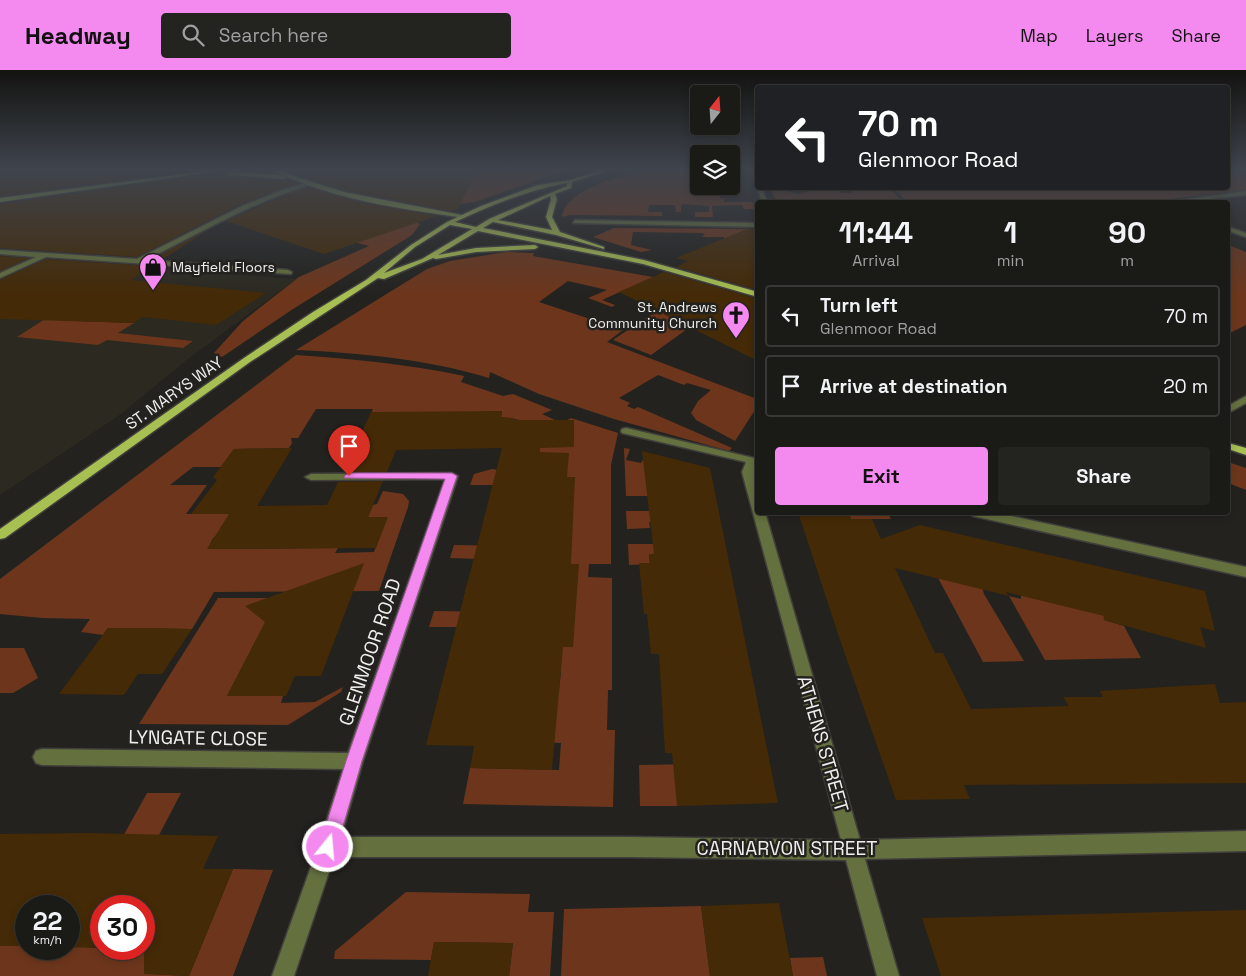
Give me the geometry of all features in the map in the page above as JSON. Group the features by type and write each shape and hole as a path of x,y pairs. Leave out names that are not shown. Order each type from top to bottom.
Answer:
{"main road":[{"path":"389,210 412,216"},
{"path":"428,210 473,217"},
{"name":"ST. MARYS WAY","path":"0,535 247,360 316,314 369,282 414,246 449,223 478,210"},
{"name":"ST. MARYS WAY","path":"369,282 424,260 474,229 512,210"},
{"path":"551,210 550,217 557,232"},
{"path":"482,219 557,232 644,262 755,294"},
{"path":"440,221 644,262"},
{"path":"424,260 491,248 560,246"},
{"path":"1230,447 1246,452"}],"street":[{"path":"138,261 241,210"},
{"path":"575,222 598,226 755,225"},
{"path":"1230,230 1246,235"},
{"path":"0,252 288,272"},
{"path":"0,276 48,254"},
{"path":"1230,409 1246,399"},
{"path":"626,431 755,462 748,472 755,498"},
{"name":"GLENMOOR ROAD","path":"283,976 328,847 354,761 452,476 311,477"},
{"name":"ATHENS STREET","path":"759,515 888,976"},
{"path":"987,515 1246,572"},
{"name":"LYNGATE CLOSE","path":"42,757 354,761"},
{"name":"CARNARVON STREET","path":"328,847 618,847 852,850 1246,841"}],"shaded area":[{"path":"315,210 377,210 414,220 420,224 412,235 293,309 222,357 214,353 243,321 299,277 369,246 358,243"},
{"path":"564,210 662,212 662,216 570,215 562,217"},
{"path":"712,210 713,217 695,217 695,212"},
{"path":"614,228 755,229 755,235 726,242 724,237 702,237 705,234 701,233 633,232 631,245 652,250 641,252 593,237"},
{"path":"1230,246 1246,252 1246,325 1230,333"},
{"path":"506,252 534,253 533,256 653,277 602,300 615,305 612,307 588,298 607,290 568,281 539,302 623,330 607,342 755,398 755,410 735,441 696,420 691,413 698,401 711,390 687,383 684,385 658,375 619,398 630,403 627,406 634,409 638,407 732,448 729,451 614,419 539,394 490,372 489,378 441,366 393,358 296,350 427,269 450,261"},
{"path":"0,257 296,279 184,362 121,414 0,495"},
{"path":"690,295 713,318 690,327 651,355 613,340 647,317"},
{"path":"67,305 75,321 134,323 118,333 193,341 183,348 107,340 98,345 17,337"},
{"path":"296,355 380,362 464,376 461,382 503,396 513,394 552,410 542,414 555,420 539,429 520,420 501,417 502,411 369,419 373,409 316,409 298,438 291,438 292,443 289,448 234,449 221,467 193,467 170,485 207,485 186,514 231,514 222,534 213,538 210,544 214,549 338,548 335,553 374,552 387,517 368,517 373,505 377,504 383,491 403,494 409,501 408,507 379,591 214,592 192,629 108,628 103,635 81,632 90,619 42,618 0,614 0,579"},
{"path":"571,418 618,433 611,465 611,564 589,564 588,577 612,578 612,690 608,690 607,730 615,730 613,807 463,804 470,768 559,770 561,743 537,742 559,690 561,672 464,597 467,584 555,585 575,477 567,477 547,458 499,458"},
{"path":"624,448 630,449 626,460 641,463 647,453 648,496 626,496"},
{"path":"1230,463 1246,468 1246,490 1230,484"},
{"path":"492,469 498,470 524,485 470,485 474,474"},
{"path":"626,511 668,511 653,522 649,522 650,528 627,529"},
{"path":"849,515 889,515 891,519 851,519"},
{"path":"628,544 673,544 674,553 649,554 650,564 629,565"},
{"path":"454,545 511,546 508,560 450,558"},
{"path":"929,561 982,587 984,594 1024,661 983,662"},
{"path":"1021,594 1103,604 1104,620 1124,626 1141,658 1045,660 1009,596 1021,599"},
{"path":"218,598 269,598 252,611 258,616 269,616 227,696 283,696 281,703 315,702 343,687 341,692 288,725 139,724"},
{"path":"434,611 499,612 496,627 429,627"},
{"path":"0,648 24,648 38,678 13,693 0,693"},
{"path":"696,764 677,806 640,806 639,765"},
{"path":"147,793 181,793 147,858 111,858"},
{"path":"233,869 273,870 233,976 189,976"},
{"path":"406,892 530,894 528,912 554,912 550,976 509,976 513,943 434,942 431,960 334,959 335,951"},
{"path":"701,906 710,976 561,976 564,909"},
{"path":"0,946 15,946 15,960 80,960 80,947 90,947 90,960 155,960 155,951 164,951 154,974 185,976 0,976"},
{"path":"823,957 827,976 793,976 790,958"}],"building":[{"path":"0,210 229,210 137,257 0,248"},
{"path":"250,210 404,210 437,216 324,254 226,221"},
{"path":"747,229 755,229 755,289 676,267 688,261 676,258"},
{"path":"208,230 163,259 153,259 167,251"},
{"path":"0,256 29,258 0,271"},
{"path":"46,259 152,266 131,280 266,293 216,325 143,317 134,323 0,319 0,280"},
{"path":"664,272 755,298 755,360 619,292"},
{"path":"502,411 501,417 514,418 514,420 574,420 574,447 540,448 540,452 569,453 567,477 575,477 571,564 579,564 573,647 563,647 552,770 470,768 474,746 426,745 502,448 396,450 387,472 343,472 371,412"},
{"path":"292,448 257,506 327,505 338,482 383,481 368,517 388,517 376,548 207,549 229,514 191,514 217,480 213,477 234,449"},
{"path":"642,451 710,468 778,803 677,806 672,753 665,753 659,654 651,654 647,614 644,614 639,563 650,563 649,554 654,554"},
{"path":"799,515 849,515 851,519 872,519 881,539 920,525 1205,591 1215,631 1200,627 1206,648 1104,620 1104,616 1006,592 1009,596 895,568 935,653 943,653 971,709 1069,706 1063,697 1103,697 1100,691 1215,684 1220,703 1246,702 1246,783 964,785 970,799 896,800"},
{"path":"364,563 321,676 295,676 286,696 227,696 265,622 245,606"},
{"path":"108,628 192,629 162,674 138,674 124,695 59,694"},
{"path":"89,833 218,836 203,869 233,869 189,976 144,974 144,960 155,960 155,895 90,895 90,948 80,947 80,895 15,895 15,946 0,946 0,834"},
{"path":"779,903 793,976 710,976 701,906"},
{"path":"1246,910 1246,976 941,976 922,918"},
{"path":"434,942 513,943 509,976 428,976"}],"place":[{"name":"Mayfield Floors","path":"153,291"},
{"name":"St. Andrews Community Church","path":"736,339"}],"route":[{"path":"328,847 354,761 452,476 349,476"}]}
